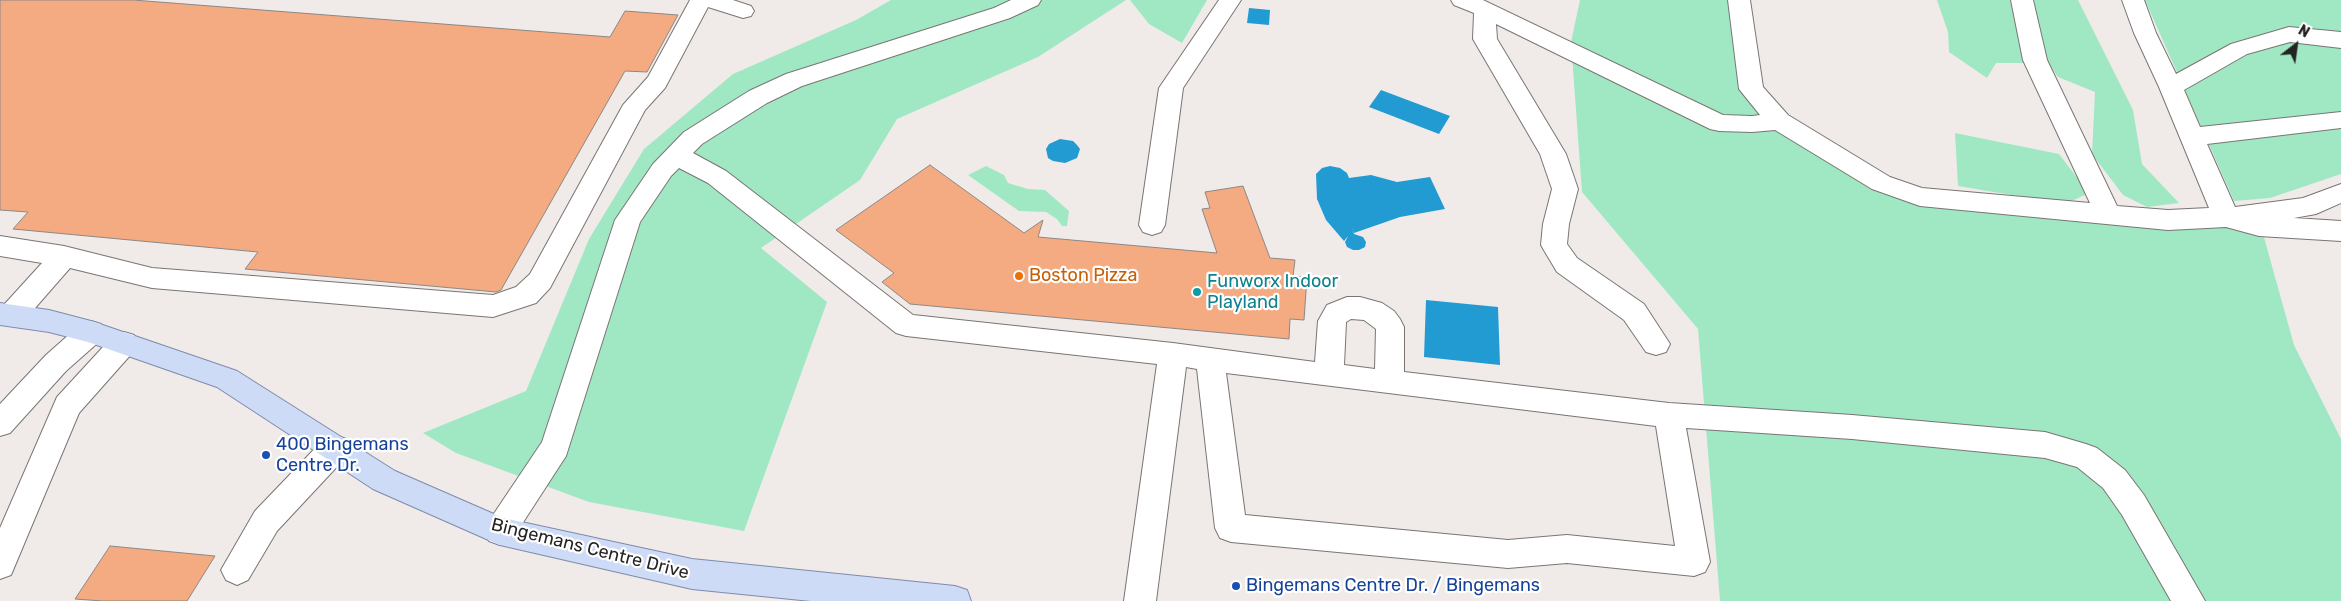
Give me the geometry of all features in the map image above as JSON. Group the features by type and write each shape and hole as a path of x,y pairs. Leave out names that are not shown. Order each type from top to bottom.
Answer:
{"main road":[{"name":"Bingemans Centre Drive","path":"6,314 49,321 91,332 227,379 384,480 500,531 692,574 819,594 955,601"}],"lane":[{"path":"0,246 64,256 152,278 493,306 526,295 540,281 635,105 657,82 701,0"},
{"path":"709,0 743,11"},
{"path":"500,531 555,447 628,220 662,170 693,138 758,97 794,80 1002,13 1030,0"},
{"path":"1152,225 1166,135 1171,88 1230,0"},
{"path":"1739,0 1752,89 1779,121 1881,183 1920,197 2168,220 2226,217 2307,207 2341,193"},
{"path":"2022,0 2035,60 2108,214"},
{"path":"2133,0 2145,33 2171,87 2226,217"},
{"path":"1473,4 1719,123 1752,124 1779,121"},
{"path":"1473,4 1485,39 1553,154 1565,189 1554,245 1567,265 1634,312 1656,344"},
{"path":"2171,87 2240,49 2289,34 2341,40"},
{"path":"2192,137 2341,120"},
{"path":"677,156 717,177 906,325 1173,354 1329,375 1669,415 1969,436 2045,445 2086,457 2114,479 2133,505 2170,574 2189,601"},
{"path":"2226,217 2260,226 2341,231"},
{"path":"6,314 64,256"},
{"path":"1329,375 1332,321 1337,313 1347,308 1360,308 1372,311 1384,319 1390,327 1389,382"},
{"path":"0,424 56,362 91,332"},
{"path":"0,566 67,406 124,343"},
{"path":"1140,601 1173,354"},
{"path":"1210,359 1231,528 1508,554 1567,549 1694,562 1669,415"},
{"path":"237,570 266,521 335,448"}],"green space":[{"path":"891,0 1126,0 1038,57 897,119 860,180 761,248 827,302 744,531 589,502 456,453 423,433 526,391 589,239 644,149 733,74 856,20"},
{"path":"1130,0 1207,0 1182,43 1149,24"},
{"path":"1580,0 1732,0 1746,91 1877,187 2260,223 2294,345 2341,439 2341,601 1720,601 1698,329 1582,192 1571,42"},
{"path":"1937,0 2010,0 2021,42 2023,63 1996,63 1987,78 1949,52 1948,32"},
{"path":"2034,0 2078,0 2133,110 2142,164 2179,203 2147,207 2123,195 2092,154 2095,92 2058,77 2045,59"},
{"path":"2145,0 2341,0 2341,174 2270,198 2234,201"},
{"path":"1955,133 2059,154 2089,193 2065,204 1958,186"},
{"path":"986,166 1004,175 1008,183 1028,189 1045,190 1069,211 1067,226 1062,226 1057,219 1046,212 1019,211 968,175"}],"water":[{"path":"1249,8 1270,10 1269,25 1247,23"},
{"path":"1381,90 1450,116 1439,134 1369,107"},
{"path":"1060,139 1073,141 1077,145 1080,149 1077,158 1065,163 1048,158 1046,149 1049,144"},
{"path":"1330,166 1340,168 1347,173 1349,178 1371,175 1397,182 1430,177 1445,209 1400,217 1354,233 1352,227 1354,234 1363,237 1366,242 1365,247 1353,250 1347,247 1345,242 1348,236 1344,241 1326,220 1317,199 1316,174 1322,168"},
{"path":"1426,300 1498,307 1500,365 1424,357"}],"building":[{"path":"0,0 133,0 610,37 625,11 678,15 647,72 625,71 501,290 496,292 245,269 258,252 13,229 28,212 0,210"},
{"path":"930,165 1024,233 1043,220 1038,237 1217,253 1202,209 1210,208 1205,192 1243,186 1270,258 1295,260 1293,276 1307,277 1304,320 1290,319 1289,339 910,304 882,282 894,273 836,230"},
{"path":"110,546 215,556 187,601 75,599"}],"place":[{"name":"Boston Pizza","path":"1019,276"},
{"name":"Funworx Indoor Playland","path":"1197,292"},
{"name":"400 Bingemans Centre Dr.","path":"266,455"},
{"name":"Bingemans Centre Dr. / Bingemans","path":"1236,586"}]}
